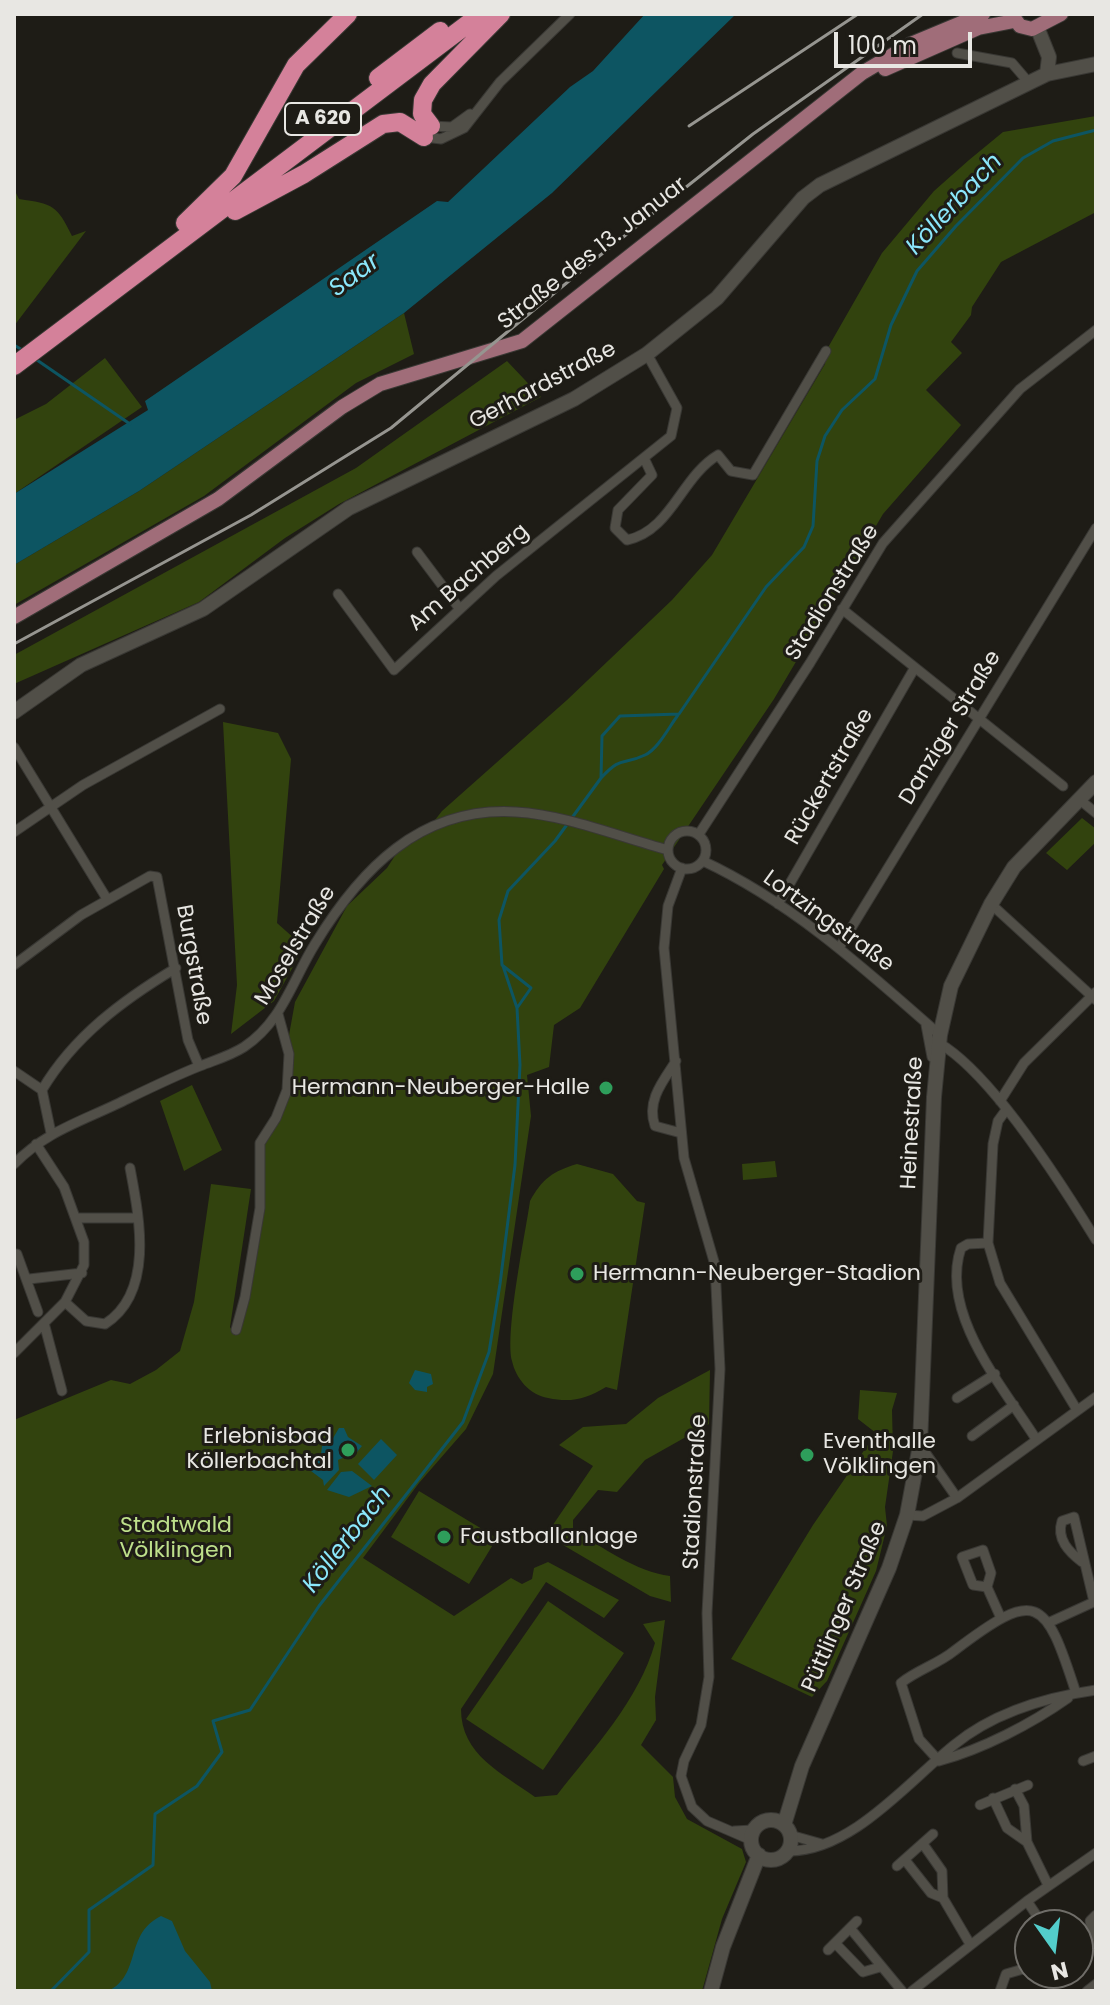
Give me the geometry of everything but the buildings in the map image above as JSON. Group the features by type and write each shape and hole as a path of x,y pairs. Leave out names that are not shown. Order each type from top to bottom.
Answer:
{"highway":[{"path":"189,228 233,176 296,65 348,14"},
{"name":"A 620","path":"189,228 462,14"},
{"name":"A 620","path":"22,354 481,14"},
{"path":"428,131 422,114 426,92 501,14"},
{"path":"189,228 272,193 383,124 400,122 428,131"}],"main road":[{"name":"Straße des 13. Januar","path":"852,84 862,73 911,44 983,14"},
{"path":"1013,17 1023,28 1061,14"},
{"name":"Straße des 13. Januar","path":"14,617 218,499 342,407 380,384 522,341 785,131 852,84 978,28 1013,17"}],"street":[{"path":"428,131 434,140 449,137 464,128 476,109 570,14"},
{"path":"1044,21 1049,57 1047,74"},
{"path":"957,53 1012,63 1030,84"},
{"name":"Gerhardstraße","path":"14,712 81,665 203,609 349,508 574,399 647,354 717,298 803,198 820,185 1047,74 1096,64"},
{"name":"Stadionstraße","path":"699,834 883,543 1020,389 1096,330"},
{"path":"644,458 652,475 618,510 615,528 627,540 643,537 657,524 702,464 718,455 731,471 753,475 826,351"},
{"name":"Am Bachberg","path":"338,594 394,670 459,608 671,436 677,408 647,354"},
{"name":"Danziger Straße","path":"839,948 1096,528"},
{"path":"417,552 459,608"},
{"path":"842,609 1063,786"},
{"name":"Rückertstraße","path":"778,904 914,669"},
{"path":"14,832 49,806 220,709"},
{"path":"14,747 107,899 39,943 14,965"},
{"name":"Heinestraße","path":"907,1515 920,1445 934,1097 940,1039 951,986 991,904 1014,867 1096,782"},
{"path":"1080,800 1096,813"},
{"name":"Moselstraße","path":"14,1164 51,1133 242,1048 263,1033 278,1014 332,916 379,860 402,841 457,820 515,812 571,822 668,850"},
{"path":"688,830 699,834 706,851 703,861 690,868 675,864 668,850 671,840 678,833 688,830"},
{"name":"Lortzingstraße","path":"703,861 778,904 839,948 925,1022 1003,1105 1096,1240"},
{"name":"Stadionstraße","path":"682,868 668,906 664,933 684,1158 715,1265 720,1369 707,1613 708,1690 701,1725 684,1761 681,1776 692,1807 707,1821 727,1831 752,1835"},
{"name":"Burgstraße","path":"107,899 150,876 157,877 160,882 188,1040 199,1066"},
{"path":"991,904 1095,996 1024,1063 1003,1105 993,1144 988,1243 1000,1283 1077,1410"},
{"path":"51,1133 42,1090 56,1066 105,1016 176,968"},
{"path":"236,1330 245,1297 260,1208 260,1143 276,1118 287,1090 289,1054 278,1014"},
{"path":"925,1022 932,1043 934,1097"},
{"path":"676,1061 658,1089 651,1116 655,1126 681,1133"},
{"path":"14,1071 42,1090"},
{"path":"14,1353 65,1302 82,1273 84,1242 76,1218 64,1187 36,1144"},
{"path":"65,1302 86,1321 105,1324 116,1317 133,1289 139,1253 138,1218 130,1168"},
{"path":"76,1218 138,1218"},
{"path":"988,1243 968,1244 961,1248 958,1298 964,1324 1036,1439"},
{"path":"17,1254 29,1279 38,1312"},
{"path":"29,1279 82,1273"},
{"path":"44,1323 62,1391"},
{"path":"957,1398 995,1374"},
{"name":"Püttlinger Straße","path":"783,1833 788,1781 802,1766 889,1568 907,1515 923,1516 957,1498 1096,1397"},
{"path":"972,1436 1014,1405"},
{"path":"920,1445 957,1498"},
{"path":"1050,1622 1095,1601 1082,1562"},
{"path":"987,1587 1000,1616"},
{"path":"939,1761 919,1739 901,1683 943,1660 1000,1616 1016,1610 1032,1611 1050,1622 1076,1693"},
{"path":"765,1857 752,1835 783,1833 822,1844 849,1834 939,1761 953,1745 996,1718 1076,1693 1096,1690"},
{"path":"939,1761 959,1755 1038,1717 1076,1693"},
{"path":"980,1805 1028,1785"},
{"path":"1015,1789 1024,1806 1027,1842 1048,1885"},
{"path":"993,1798 1007,1828 1027,1842"},
{"path":"783,1833 822,1844"},
{"path":"711,1991 723,1947 740,1906 765,1857 783,1833"},
{"path":"933,1834 901,1863 931,1893 943,1898"},
{"path":"923,1844 942,1871 943,1898 970,1944"},
{"path":"912,1991 1048,1885 1096,1853"},
{"path":"1027,1901 1032,1909"},
{"path":"1096,1915 1090,1921 1096,1943"},
{"path":"880,1967 863,1972 831,1947 853,1925 878,1959 880,1967 902,1991"},
{"path":"1000,1991 1006,1974 1014,1972"},
{"path":"1087,1991 1096,1984"}],"green space":[{"name":"Stadtwald Völklingen","path":"1096,116 1096,212 1001,262 972,307 971,315 951,342 962,353 926,390 961,425 883,514 774,699 662,865 664,869 580,1008 554,1025 549,1067 527,1075 531,1116 493,1374 466,1429 419,1483 363,1558 454,1616 511,1578 522,1584 532,1579 534,1568 548,1562 619,1600 604,1618 546,1582 461,1709 468,1739 476,1751 497,1771 535,1797 557,1795 614,1723 638,1684 655,1643 643,1624 665,1620 655,1697 656,1720 641,1745 673,1777 675,1797 687,1819 742,1849 746,1862 722,1919 702,1991 14,1991 14,1420 111,1380 130,1384 156,1370 180,1351 194,1302 211,1184 251,1189 230,1327 234,1334 245,1297 260,1208 260,1143 287,1090 289,1035 295,1002 347,906 387,868 400,848 421,838 442,811 567,700 672,600 712,555 825,364 826,351 882,253 934,191 1003,132"},
{"path":"14,189 19,199 47,205 58,212 72,236 86,231 14,326"},
{"path":"404,313 414,354 356,383 204,496 14,605 14,565 139,491"},
{"path":"105,358 142,407 14,494 14,420 46,404"},
{"path":"507,361 541,397 339,504 285,538 199,602 14,684 14,655 356,468"},
{"path":"223,722 278,733 291,759 277,923 304,947 274,1001 231,1034 237,985"},
{"path":"1082,818 1096,829 1096,842 1067,870 1046,853"},
{"path":"192,1085 222,1150 184,1171 160,1101"},
{"path":"775,1161 777,1177 743,1180 742,1164"},
{"name":"Hermann-Neuberger-Stadion","path":"577,1164 613,1174 637,1201 645,1203 617,1390 606,1387 585,1397 564,1400 535,1393 520,1380 512,1361 511,1328 530,1201 549,1177"},
{"path":"710,1370 709,1424 645,1460 617,1492 598,1490 573,1520 573,1529 607,1551 645,1570 670,1576 671,1602 650,1596 546,1535 593,1466 559,1445 583,1427 626,1424 658,1398"},
{"path":"860,1390 897,1393 892,1410 893,1451 885,1507 887,1526 876,1571 827,1681 812,1697 731,1659 813,1525 876,1433 858,1419"},
{"name":"Faustballanlage","path":"419,1491 497,1538 469,1584 391,1537"},
{"path":"548,1601 624,1653 543,1770 466,1719"}],"water":[{"name":"Saar","path":"645,14 736,14 552,193 404,313 139,491 14,565 14,494 148,410 145,401 437,201 448,202 570,87 593,71"},
{"path":"415,1370 431,1374 433,1384 427,1387 427,1392 415,1390 409,1383"},
{"path":"339,1428 344,1428 348,1437 362,1446 352,1458 347,1456 338,1460 339,1470 324,1486 323,1480 307,1468 321,1454 322,1446 329,1445"},
{"path":"381,1439 397,1455 374,1480 358,1464"},
{"path":"352,1471 372,1486 349,1497 327,1490 341,1472"},
{"path":"161,1916 172,1921 185,1951 210,1982 212,1991 108,1991 119,1984 125,1975 142,1933"}],"waterway":[{"name":"Köllerbach","path":"51,1991 89,1952 89,1910 153,1865 155,1814 197,1786 222,1752 213,1721 250,1710 319,1606 463,1422 489,1352 500,1284 515,1165 520,1065 517,1008 531,988 502,965 499,920 508,891 555,841 601,778 602,736 620,716 679,714 766,587 804,547 813,526 817,461 825,436 842,410 875,379 891,325 917,271 1023,158 1053,141 1096,130"},
{"path":"14,345 24,351"},
{"path":"34,358 130,424"},
{"name":"Köllerbach","path":"601,778 618,764 650,752 678,715"},
{"name":"Köllerbach","path":"503,966 517,1008"}],"railway":[{"path":"689,126 858,14"},
{"path":"14,644 251,515 391,428 753,134 923,14"}],"place":[{"name":"Hermann-Neuberger-Halle","path":"606,1088"},
{"name":"Hermann-Neuberger-Stadion","path":"577,1274"},
{"name":"Erlebnisbad Köllerbachtal","path":"348,1450"},
{"name":"Eventhalle Völklingen","path":"807,1455"},
{"name":"Faustballanlage","path":"444,1537"}]}
